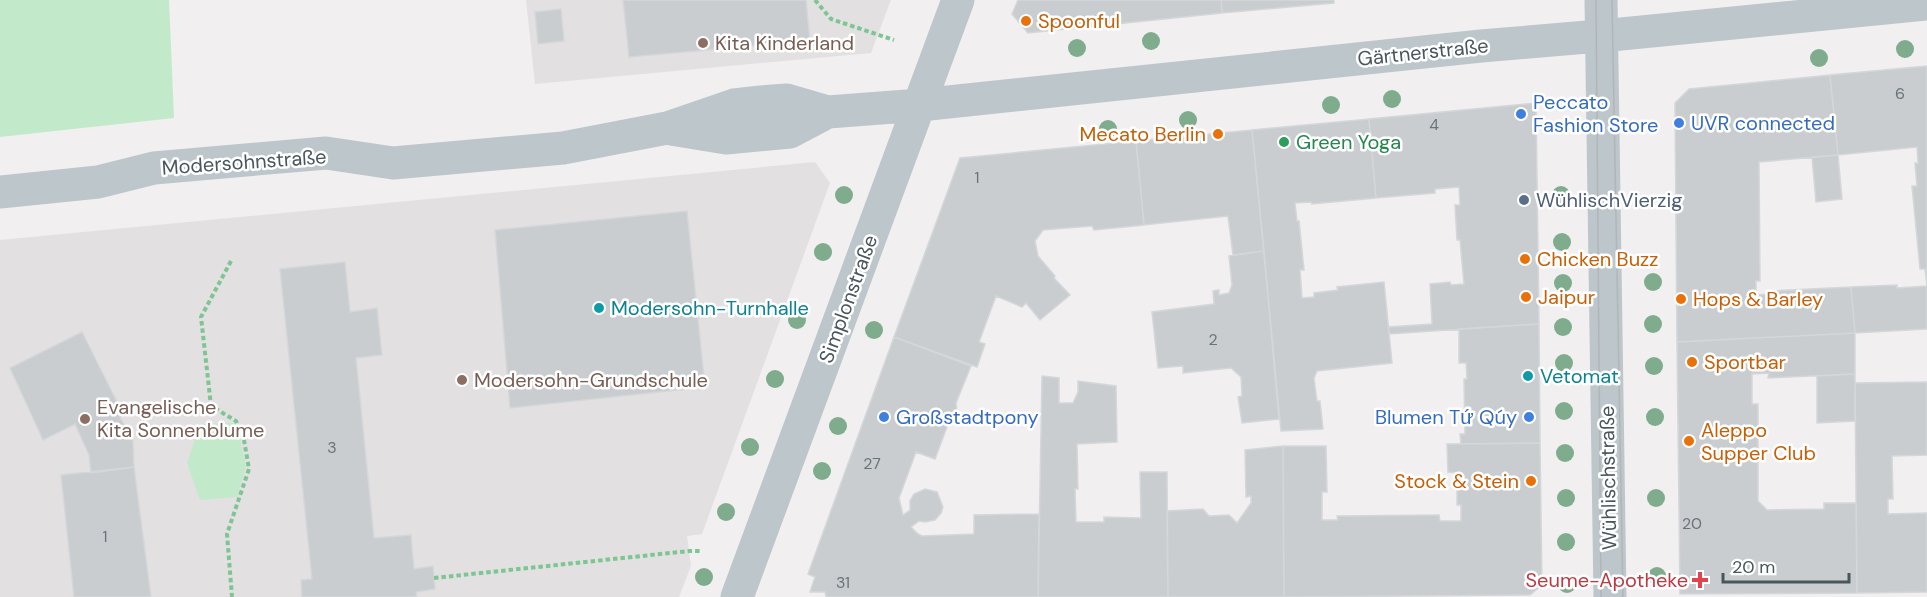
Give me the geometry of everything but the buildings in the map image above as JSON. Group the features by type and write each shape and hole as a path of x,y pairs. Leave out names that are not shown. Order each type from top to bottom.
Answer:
{"street":[{"name":"Simplonstraße","path":"737,597 958,0"},
{"name":"Wühlischstraße","path":"1601,0 1610,597"},
{"name":"Gärtnerstraße","path":"920,105 1481,46 1927,4"},
{"name":"Modersohnstraße","path":"0,192 98,183 154,168 326,153 393,164 563,148 668,128 734,105 761,102 787,100 828,112 920,105"}],"path":[{"path":"815,0 831,19 894,40"},
{"path":"231,261 201,316 212,406 236,421 244,440 249,469 227,534 232,597"},
{"path":"434,578 702,551"}],"shaded area":[{"name":"Kita Kinderland","path":"526,0 891,0 871,53 535,84"},
{"name":"Modersohn-Grundschule","path":"815,162 830,183 702,534 687,536 691,566 679,597 0,597 0,240"}],"green space":[{"path":"0,0 169,0 174,118 0,137"},
{"path":"236,423 246,466 237,497 200,500 187,463 200,424"}],"tram line":[{"path":"1596,0 1601,597"},
{"path":"1612,0 1623,597"}],"place":[{"name":"Spoonful","path":"1026,21"},
{"name":"Kita Kinderland","path":"703,43"},
{"name":"Peccato Fashion Store","path":"1521,114"},
{"name":"UVR connected","path":"1679,123"},
{"name":"Mecato Berlin","path":"1218,134"},
{"name":"Green Yoga","path":"1284,142"},
{"name":"WühlischVierzig","path":"1524,200"},
{"name":"Chicken Buzz","path":"1525,259"},
{"name":"Jaipur","path":"1526,297"},
{"name":"Hops & Barley","path":"1681,299"},
{"name":"Modersohn-Turnhalle","path":"599,308"},
{"name":"Sportbar","path":"1692,362"},
{"name":"Vetomat","path":"1528,376"},
{"name":"Modersohn-Grundschule","path":"462,380"},
{"name":"Großstadtpony","path":"884,417"},
{"name":"Blumen Tứ Qúy","path":"1529,417"},
{"name":"Evangelische Kita Sonnenblume","path":"85,419"},
{"name":"Aleppo Supper Club","path":"1689,441"},
{"name":"Stock & Stein","path":"1531,481"},
{"name":"Seume-Apotheke","path":"1700,580"}]}
